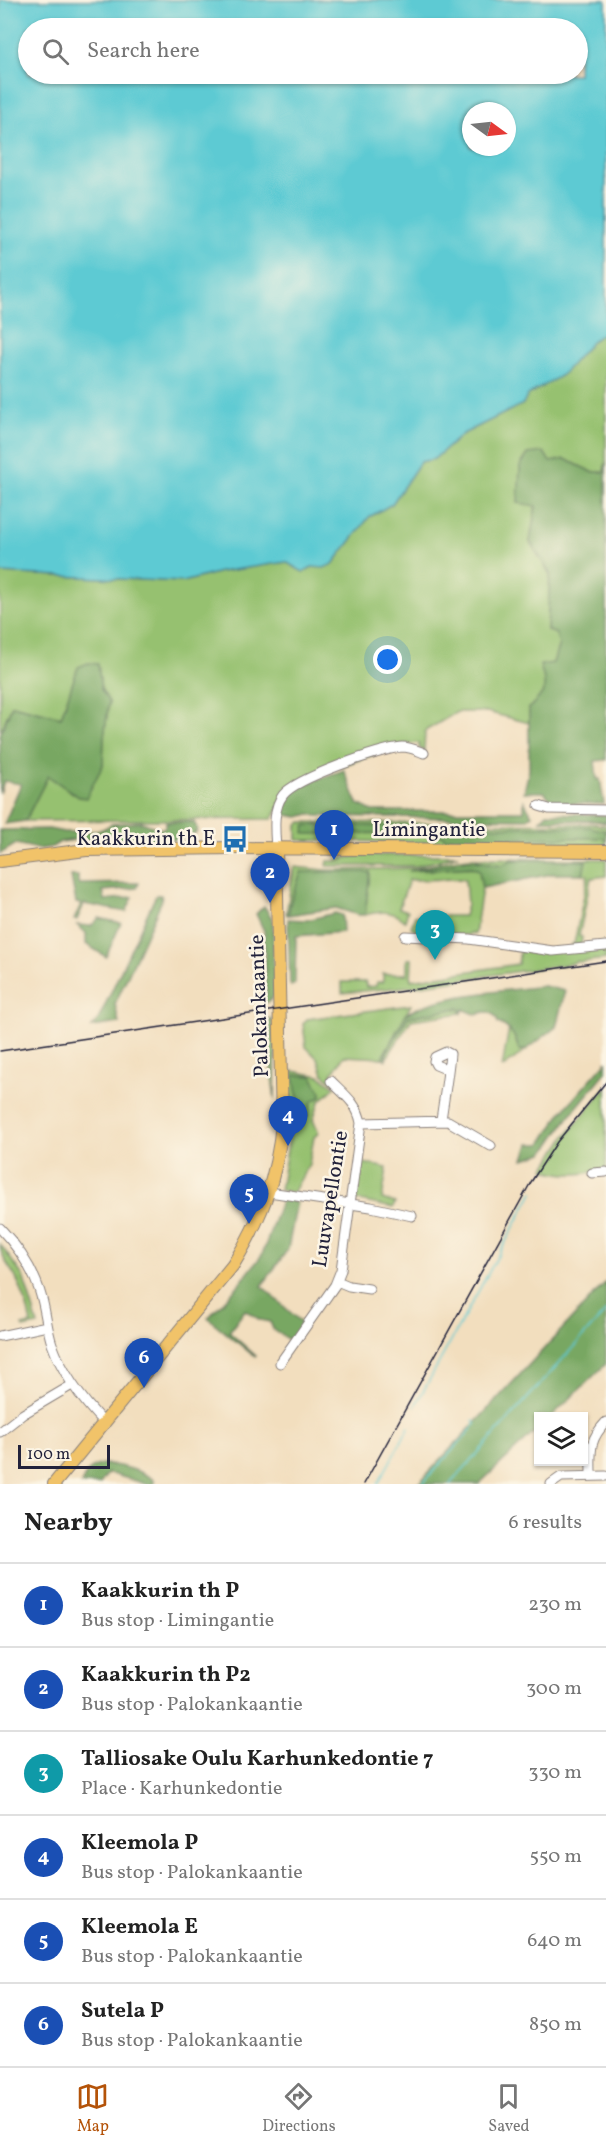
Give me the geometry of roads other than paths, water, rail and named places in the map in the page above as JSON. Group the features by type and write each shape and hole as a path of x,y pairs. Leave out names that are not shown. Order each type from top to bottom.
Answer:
{"main road":[{"name":"Palokankaantie","path":"54,1484 233,1265 253,1231 269,1192 280,1143 283,1104 276,849"},
{"name":"Limingantie","path":"0,861 86,850 606,851"}],"street":[{"path":"276,849 275,820 279,801 291,788 330,770 385,750 402,747 413,748 424,753"},
{"path":"539,806 549,809 606,810"},
{"path":"405,936 469,939 553,951 606,946"},
{"path":"441,1120 448,1070"},
{"path":"331,1081 356,1105 361,1123 441,1120 455,1124 491,1146"},
{"name":"Luuvapellontie","path":"280,1363 337,1281 361,1123"},
{"path":"592,1173 606,1172"},
{"path":"269,1192 412,1216"},
{"path":"0,1228 28,1264 42,1299 47,1326 57,1356 72,1384 87,1406 105,1424"},
{"name":"Luuvapellontie","path":"337,1281 349,1286 369,1289"},
{"path":"0,1336 47,1326"},
{"path":"0,1432 23,1414 72,1384"},
{"path":"591,1476 591,1442 606,1422"},
{"path":"551,1484 561,1476 606,1476"}],"water":[{"path":"0,0 606,0 606,331 592,341 562,375 528,395 523,404 463,434 434,459 420,462 392,504 369,517 333,564 324,568 312,567 303,572 286,562 220,572 183,582 0,573"}],"waterway":[{"path":"415,1406 533,1192"},
{"path":"450,1484 606,1311"},
{"path":"422,1484 476,1424 473,1420"},
{"path":"378,1484 409,1427"}],"railway":[{"path":"0,1051 606,961"},
{"path":"364,1484 531,1182 557,1142 606,1082"}],"place":[{"name":"Kaakkurin th E","path":"235,839"},
{"name":"Kaakkurin th P","path":"334,860"},
{"name":"Kaakkurin th P2","path":"270,903"},
{"name":"Talliosake Oulu Karhunkedontie 7","path":"435,960"},
{"name":"Kleemola P","path":"288,1146"},
{"name":"Kleemola E","path":"249,1224"},
{"name":"Sutela P","path":"144,1388"}]}
